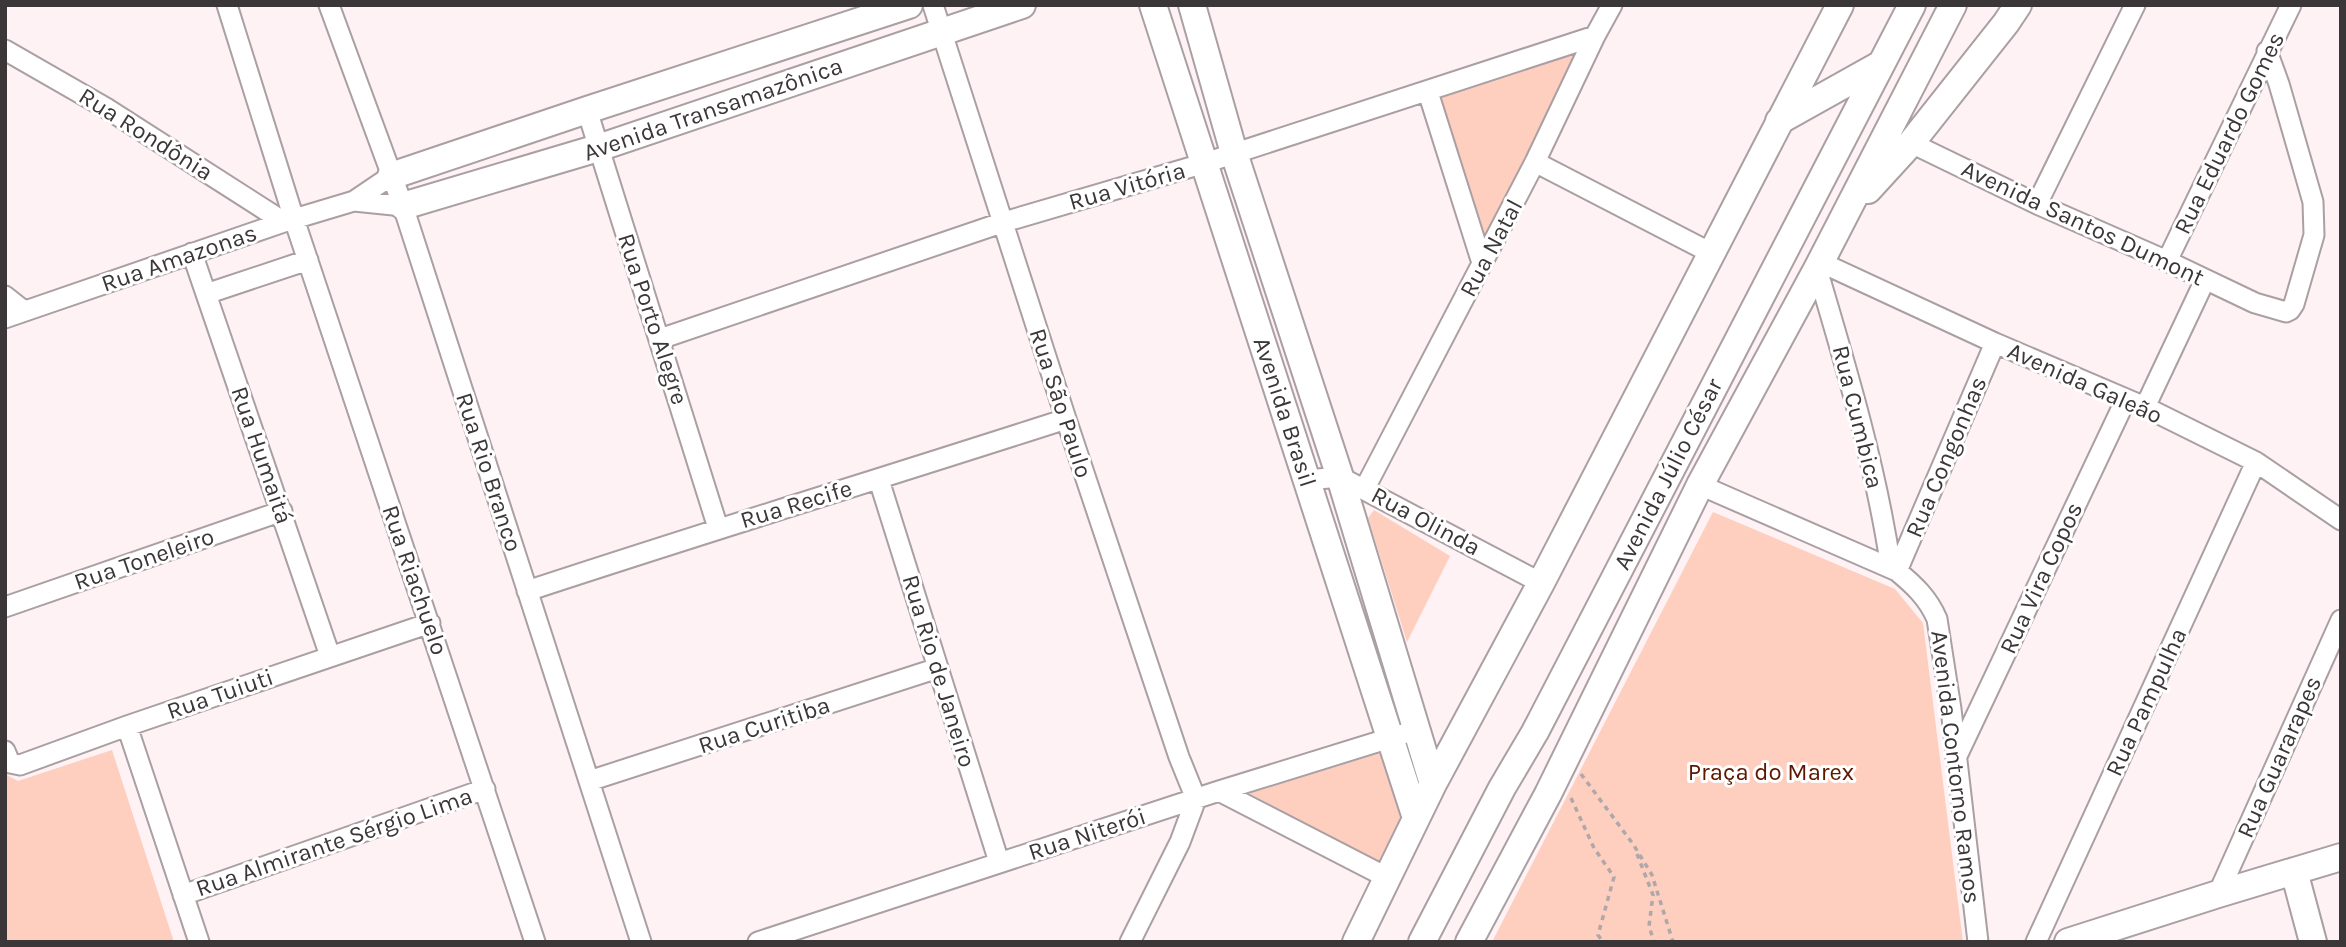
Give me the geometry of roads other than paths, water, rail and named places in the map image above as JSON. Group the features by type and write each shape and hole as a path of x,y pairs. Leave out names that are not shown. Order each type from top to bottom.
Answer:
{"street":[{"name":"Rua Riachuelo","path":"227,5 289,220 308,260 535,942"},
{"name":"Rua Rio Branco","path":"329,5 403,206 641,942"},
{"name":"Avenida Transamazônica","path":"391,176 909,5"},
{"name":"Rua São Paulo","path":"933,5 1066,419 1179,757 1196,799"},
{"name":"Avenida Transamazônica","path":"403,206 598,148 1022,5"},
{"name":"Avenida Brasil","path":"1153,5 1416,818"},
{"name":"Avenida Brasil","path":"1192,5 1234,153 1340,477 1433,784"},
{"name":"Rua Natal","path":"1365,488 1535,162 1612,5"},
{"path":"1356,942 1433,784 1541,583 1840,5"},
{"name":"Avenida Júlio César","path":"1422,942 1541,721 1912,5"},
{"name":"Avenida Júlio César","path":"1469,942 1563,763 1700,485 1953,5"},
{"path":"1843,216 1912,143 2018,5"},
{"path":"2037,204 2135,5"},
{"name":"Rua Eduardo Gomes","path":"2167,261 2291,5"},
{"name":"Rua Vitória","path":"660,339 1004,222 1205,163 1595,36"},
{"name":"Rua Rondônia","path":"5,50 106,108 289,220"},
{"name":"Avenida Santos Dumont","path":"1912,143 2037,204 2255,303 2279,311 2290,310 2314,235 2313,202 2267,51"},
{"path":"1779,121 1881,64"},
{"path":"1429,92 1482,263"},
{"name":"Rua Porto Alegre","path":"587,110 718,528"},
{"path":"1535,162 1711,253"},
{"name":"Rua Amazonas","path":"15,314 289,220 354,201 391,176"},
{"name":"Rua Amazonas","path":"354,201 403,206"},
{"name":"Rua Humaitá","path":"192,253 330,656"},
{"path":"206,294 308,260"},
{"name":"Avenida Galeão","path":"1818,265 2145,407 2256,462 2341,520"},
{"name":"Rua Cumbica","path":"1818,265 1848,374 1894,569"},
{"path":"2145,407 2206,280"},
{"path":"5,296 15,314"},
{"name":"Rua Congonhas","path":"1894,569 1995,343"},
{"name":"Rua Vira Copos","path":"1956,758 2126,399"},
{"name":"Rua Recife","path":"527,591 1066,419"},
{"name":"Rua Pampulha","path":"2036,942 2256,462"},
{"name":"Rua Olinda","path":"1307,480 1340,477 1365,488 1541,583"},
{"name":"Rua Rio de Janeiro","path":"879,480 999,862"},
{"name":"Avenida Contorno Ramos","path":"1700,485 1894,569 1918,589 1937,619 1978,942"},
{"name":"Rua Toneleiro","path":"5,607 282,511"},
{"name":"Rua Guararapes","path":"2218,894 2341,620"},
{"name":"Rua Tuiuti","path":"8,757 20,765 430,623"},
{"name":"Rua Curitiba","path":"589,781 938,668"},
{"path":"127,726 199,942"},
{"name":"Rua Niterói","path":"758,942 1219,791 1417,730"},
{"name":"Rua Almirante Sérgio Lima","path":"183,895 485,789"},
{"path":"1219,791 1388,878"},
{"path":"1130,942 1180,842 1196,799"},
{"path":"2068,942 2341,858"},
{"path":"2294,871 2313,942"}],"park label":[{"name":"Praça do Marex","path":"1771,772"}]}
